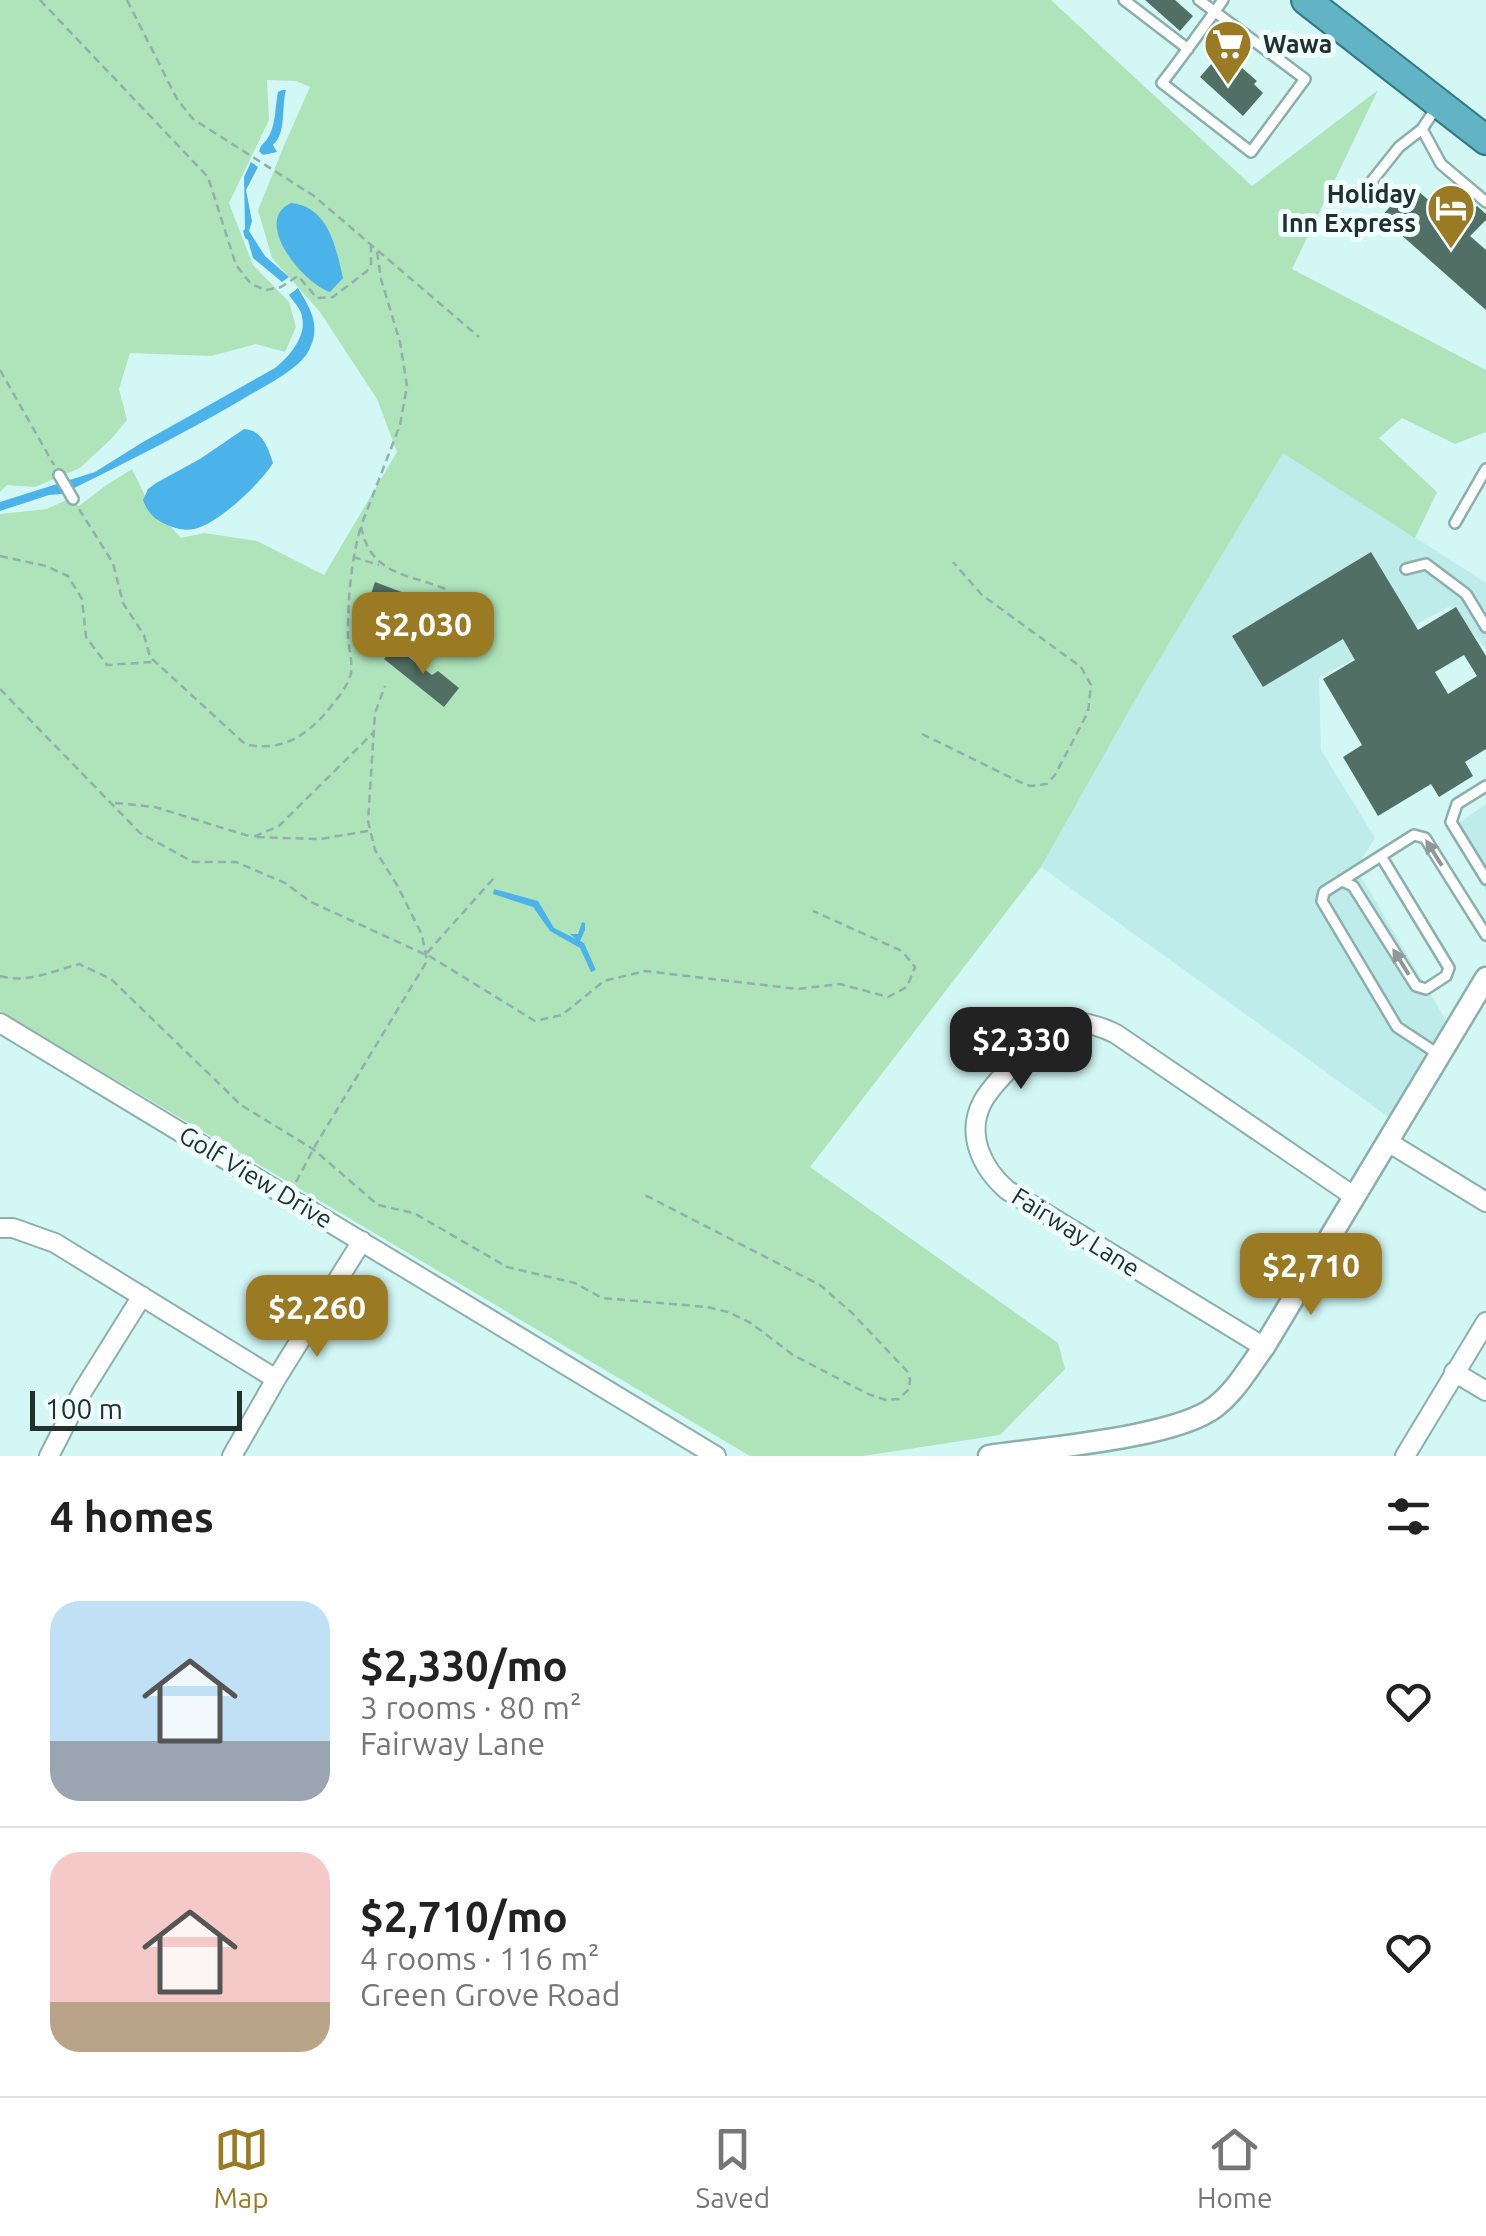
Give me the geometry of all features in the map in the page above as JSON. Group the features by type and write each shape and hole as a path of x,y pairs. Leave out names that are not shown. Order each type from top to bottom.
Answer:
{"highway":[{"path":"1306,0 1486,140"}],"street":[{"path":"988,1456 1158,1428 1203,1415 1232,1390 1264,1347 1486,978"},
{"name":"Fairway Lane","path":"1264,1347 1006,1190 986,1168 976,1139 976,1118 983,1100 1039,1032 1080,1021 1116,1034 1355,1197"},
{"name":"Golf View Drive","path":"0,1023 716,1456"},
{"path":"1388,1142 1486,1202"},
{"path":"0,1228 14,1228 55,1243 276,1379"},
{"path":"232,1456 362,1241"},
{"path":"49,1456 82,1392 142,1296"},
{"path":"1405,1456 1486,1322"},
{"path":"1454,1372 1486,1392"}],"lane":[{"path":"1124,0 1188,49"},
{"path":"1199,0 1214,12 1305,79 1251,152 1162,83 1188,49 1214,12 1223,0"},
{"path":"1360,196 1399,147 1422,130 1440,104"},
{"path":"1422,130 1441,164 1486,202"},
{"path":"1454,523 1486,469"},
{"path":"59,475 72,499"},
{"path":"1406,569 1426,564 1466,594 1486,627"},
{"path":"1486,786 1457,804 1451,822 1486,879"},
{"path":"1440,1055 1398,1027 1322,902 1324,892 1414,834 1424,838 1486,936"},
{"path":"1342,881 1353,886 1416,986 1426,989 1446,976 1449,968 1381,856"}],"path":[{"path":"40,0 208,178 236,264 251,284 266,290 281,287 298,276 317,298 333,297 369,268 371,245"},
{"path":"127,0 176,99 193,119 314,196 479,337"},
{"path":"72,499 113,563 124,602 144,634 150,657 245,744 264,748 296,739 320,722 341,694 351,672 348,636 352,557 400,424 407,386 377,250"},
{"path":"369,268 380,271"},
{"path":"0,370 59,475"},
{"path":"360,526 368,549 384,566"},
{"path":"0,556 46,566 68,576 82,599 86,638 107,665 155,662"},
{"path":"352,557 446,589"},
{"path":"922,734 1020,782 1039,786 1055,775 1088,712 1091,697 1091,684 1080,667 982,595 953,562"},
{"path":"289,1197 313,1150 427,961 422,935 375,850 368,821 375,713 386,686"},
{"path":"0,690 140,833 194,862 236,862 285,883 312,902 426,954 535,1021 562,1015 604,980 644,970 797,990 840,984 888,997 907,987 915,967 902,950 813,910"},
{"path":"254,837 279,826 375,730"},
{"path":"112,803 155,808 254,837 320,839 370,830"},
{"path":"426,954 493,879"},
{"path":"0,976 27,978 79,964 112,980 240,1106 313,1150 378,1204 414,1213 507,1266 575,1283 602,1298 728,1312 751,1323 792,1355 868,1394 899,1400 909,1389 907,1371 820,1285 644,1195"}],"shaded area":[{"path":"1283,452 1486,583 1486,649 1450,606 1319,678 1321,750 1375,838 1356,868 1454,1034 1398,1124 1041,867"},
{"path":"1486,804 1486,891 1449,830"}],"green space":[{"path":"0,0 1051,0 1252,186 1378,90 1292,269 1486,370 1486,432 1455,444 1402,418 1379,438 1437,492 1415,538 1283,453 1041,867 810,1167 1058,1343 1065,1369 1000,1435 863,1456 750,1456 0,1011 0,514 47,509 68,499 79,506 132,469 148,502 181,538 204,533 257,541 324,575 397,452 377,399 320,312 272,258 258,210 310,87 296,81 267,80 269,120 229,203 253,265 289,302 296,327 285,352 256,344 211,356 130,353 119,389 127,420 111,439 80,468 35,487 7,485 0,492"}],"water":[{"path":"286,90 282,127 273,145 277,152 263,155 259,151 270,134 278,92"},
{"path":"251,162 258,167 246,190 252,221 249,231 265,256 289,277 282,282 253,258 243,231 244,177"},
{"path":"291,203 314,212 328,230 343,278 330,292 307,277 279,237 280,212"},
{"path":"298,288 311,311 314,334 308,352 291,370 182,433 62,494 0,511 0,502 95,472 275,368 291,352 302,331 301,314 289,295"},
{"path":"244,429 260,436 273,463 238,502 215,520 194,529 171,526 151,514 143,500 148,489"},
{"path":"494,889 538,901 554,928 576,939 570,934 578,934 582,922 585,923 580,941 596,970 591,972 580,948 550,931 533,907 493,894"}],"building":[{"path":"1145,0 1175,0 1193,16 1180,31"},
{"path":"1218,56 1230,66 1234,61 1257,81 1254,84 1263,93 1243,116 1200,77"},
{"path":"1410,184 1457,225 1477,206 1486,214 1486,220 1470,236 1486,250 1486,310 1381,217"},
{"path":"1371,552 1418,630 1456,607 1486,656 1486,749 1465,762 1473,776 1439,797 1431,784 1378,816 1343,757 1362,745 1323,679 1355,660 1343,639 1263,687 1232,636","holes":["1464,655 1477,676 1448,694 1435,672"]},
{"path":"375,582 420,599 410,629 365,612"},
{"path":"394,646 432,675 438,671 459,688 444,707 384,659"}],"place":[{"name":"Wawa","path":"1228,86"},
{"name":"Holiday Inn Express","path":"1451,250"}]}
